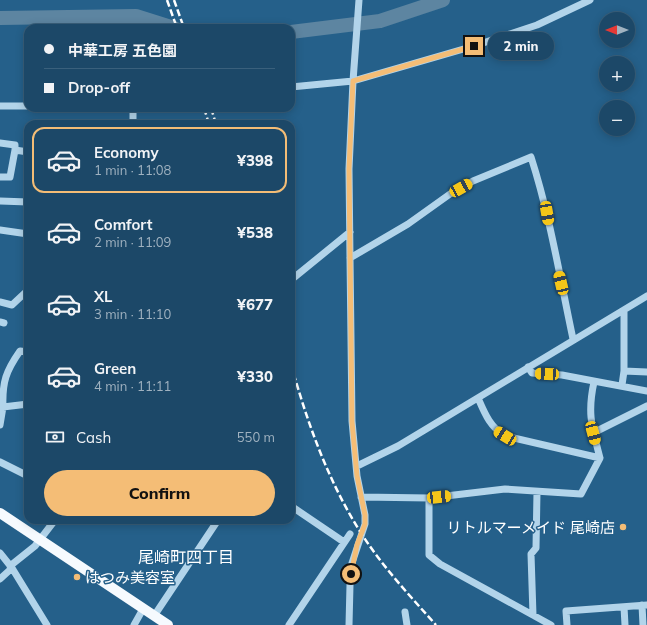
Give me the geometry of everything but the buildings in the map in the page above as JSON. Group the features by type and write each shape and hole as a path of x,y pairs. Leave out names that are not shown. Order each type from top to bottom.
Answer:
{"main road":[{"path":"0,513 168,625"}],"street":[{"path":"349,625 352,563 365,524 352,422 350,258 349,169 353,81 359,0"},
{"path":"295,87 353,81 474,46 537,24 590,0"},
{"path":"0,106 24,106"},
{"path":"0,143 15,145 10,177 0,177"},
{"path":"15,150 24,151"},
{"path":"350,258 408,224 435,204 461,188 531,157 544,199 554,255 573,339"},
{"path":"0,201 24,202"},
{"path":"0,230 24,233"},
{"path":"295,277 350,232"},
{"path":"0,302 12,305 24,294"},
{"path":"357,466 398,446 573,339 647,296"},
{"path":"622,385 624,371 624,310"},
{"path":"1,420 2,387 11,364 20,351 24,352"},
{"path":"528,367 532,373 562,375 594,382 622,385 647,391"},
{"path":"624,371 647,372"},
{"path":"361,496 429,498 505,489 581,494 600,458 590,422 590,399 594,382"},
{"path":"478,398 488,420 496,430 505,436 600,458"},
{"path":"2,407 24,404"},
{"path":"593,433 647,406"},
{"path":"0,462 24,474"},
{"path":"533,615 531,554 536,548 537,492"},
{"path":"429,498 429,555 440,564 551,625"},
{"path":"295,509 344,542"},
{"path":"0,579 35,546 50,524"},
{"path":"154,616 215,524"},
{"path":"289,625 350,534"},
{"path":"0,553 11,567 47,625"},
{"path":"567,625 566,611 644,605 643,625"},
{"path":"624,607 625,625"},
{"path":"134,625 143,609"},
{"path":"405,612 407,625"}],"waterway":[{"path":"295,32 380,21 443,0"},
{"path":"0,18 136,16 161,24"}],"railway":[{"path":"167,0 176,24"},
{"path":"174,0 183,24"},
{"path":"205,112 208,120"},
{"path":"212,112 215,120"},
{"path":"295,378 311,429 338,493 349,513 378,557 436,625"}],"place":[{"name":"リトルマーメイド 尾崎店","path":"623,527"},
{"name":"はつみ美容室","path":"77,577"}],"district":[{"name":"尾崎町四丁目","path":"186,557"}],"route":[{"path":"351,574 352,563 357,545 365,524 365,515 357,476 352,422 349,169 353,81 474,46"}]}
